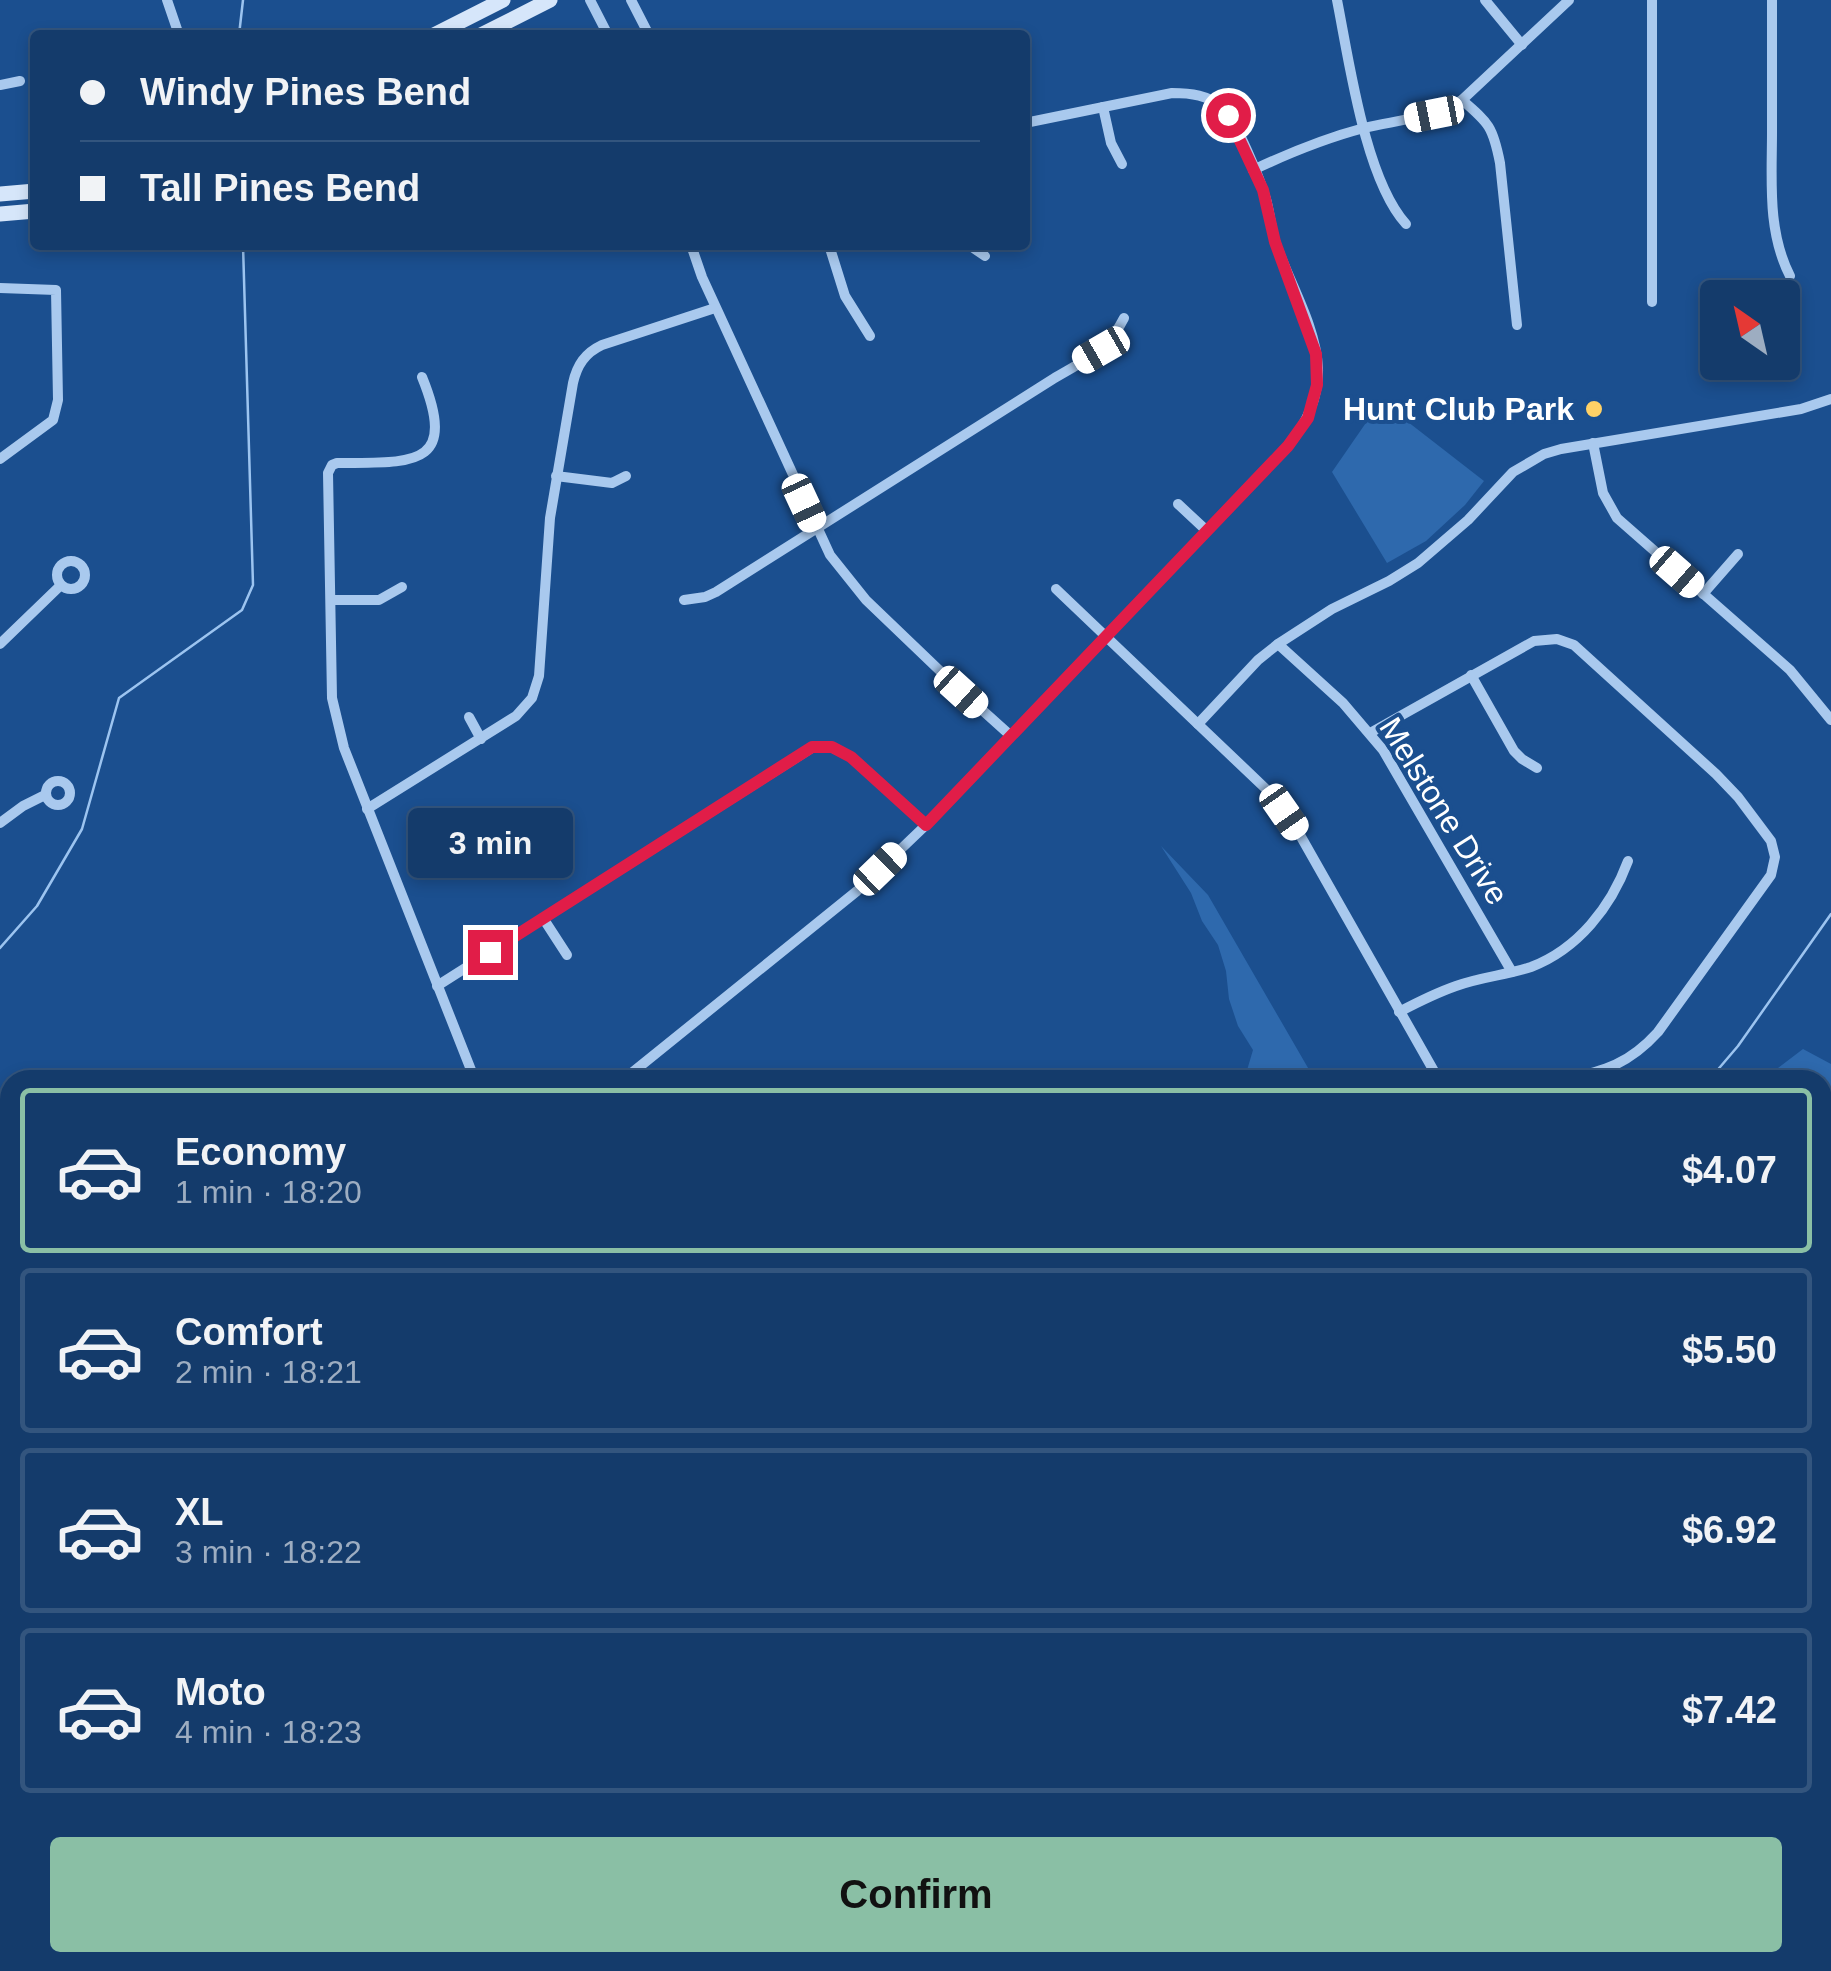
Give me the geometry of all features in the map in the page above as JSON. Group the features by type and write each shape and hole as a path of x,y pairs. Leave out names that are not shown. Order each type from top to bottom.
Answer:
{"main road":[{"path":"444,30 503,0"},
{"path":"491,30 550,0"},
{"path":"0,194 30,191"},
{"path":"0,214 30,211"}],"street":[{"path":"167,0 177,30"},
{"path":"590,0 605,30"},
{"path":"631,0 646,30"},
{"path":"1337,0 1364,128 1384,190 1406,224"},
{"path":"1485,0 1522,45"},
{"path":"1254,170 1310,145 1364,128 1434,114 1462,100 1570,0"},
{"path":"1652,0 1652,302"},
{"path":"1772,0 1774,220 1778,248 1790,276"},
{"path":"0,85 20,82"},
{"path":"634,1070 857,891 926,825 1207,531 1308,418 1318,370 1312,339 1275,242 1267,202 1220,104 1196,94 1172,93 1030,122"},
{"path":"1462,100 1485,120 1495,138 1517,325"},
{"path":"1103,108 1111,143 1122,164"},
{"path":"693,250 715,308 830,555 866,600 1011,736"},
{"path":"829,250 845,296 870,336"},
{"path":"977,250 986,256"},
{"path":"0,288 56,290 58,400 52,420 0,458"},
{"path":"367,809 525,708 536,686 556,476 575,372 586,355 715,308"},
{"path":"684,600 716,592 1101,350 1124,318"},
{"path":"422,377 436,418 434,439 421,455 412,460 332,466 328,473 332,698 344,748 471,1070"},
{"path":"1198,724 1278,644 1332,608 1418,563 1468,520 1504,478 1528,462 1561,449 1830,403"},
{"path":"1593,443 1604,494 1617,518 1790,670 1831,720"},
{"path":"556,476 612,482 626,476"},
{"path":"1178,504 1207,531"},
{"path":"1703,594 1738,554"},
{"path":"0,644 62,585"},
{"path":"331,600 379,600 402,588"},
{"path":"1056,589 1266,789 1300,835 1433,1070"},
{"path":"1370,733 1534,641 1567,641 1716,774 1758,822 1774,849 1771,874 1658,1032 1646,1045 1608,1070"},
{"name":"Melstone Drive","path":"1278,644 1331,691 1383,750 1512,972"},
{"path":"1471,675 1514,751 1537,768"},
{"path":"469,716 480,739"},
{"path":"437,986 812,747 832,747 851,757 926,825"},
{"path":"0,824 45,794"},
{"path":"1400,1012 1456,986 1545,960 1581,934 1607,904 1628,861"},
{"path":"543,918 567,954"}],"shaded area":[{"path":"1381,401 1484,481 1465,505 1426,541 1387,563 1332,472"},
{"path":"1161,846 1208,895 1309,1070 1247,1070 1253,1050 1238,1026 1229,999 1218,945 1202,921 1191,893"},
{"path":"1803,1049 1831,1064 1831,1070 1775,1070"}],"waterway":[{"path":"240,30 243,0"},
{"path":"0,948 37,906 82,829 119,698 242,610 253,585 243,250"},
{"path":"1718,1070 1831,914"}],"place":[{"name":"Hunt Club Park","path":"1594,409"}],"route":[{"path":"490,952 812,747 832,747 851,757 926,825 1288,446 1308,418 1317,385 1316,354 1275,242 1263,190 1228,115"}]}
